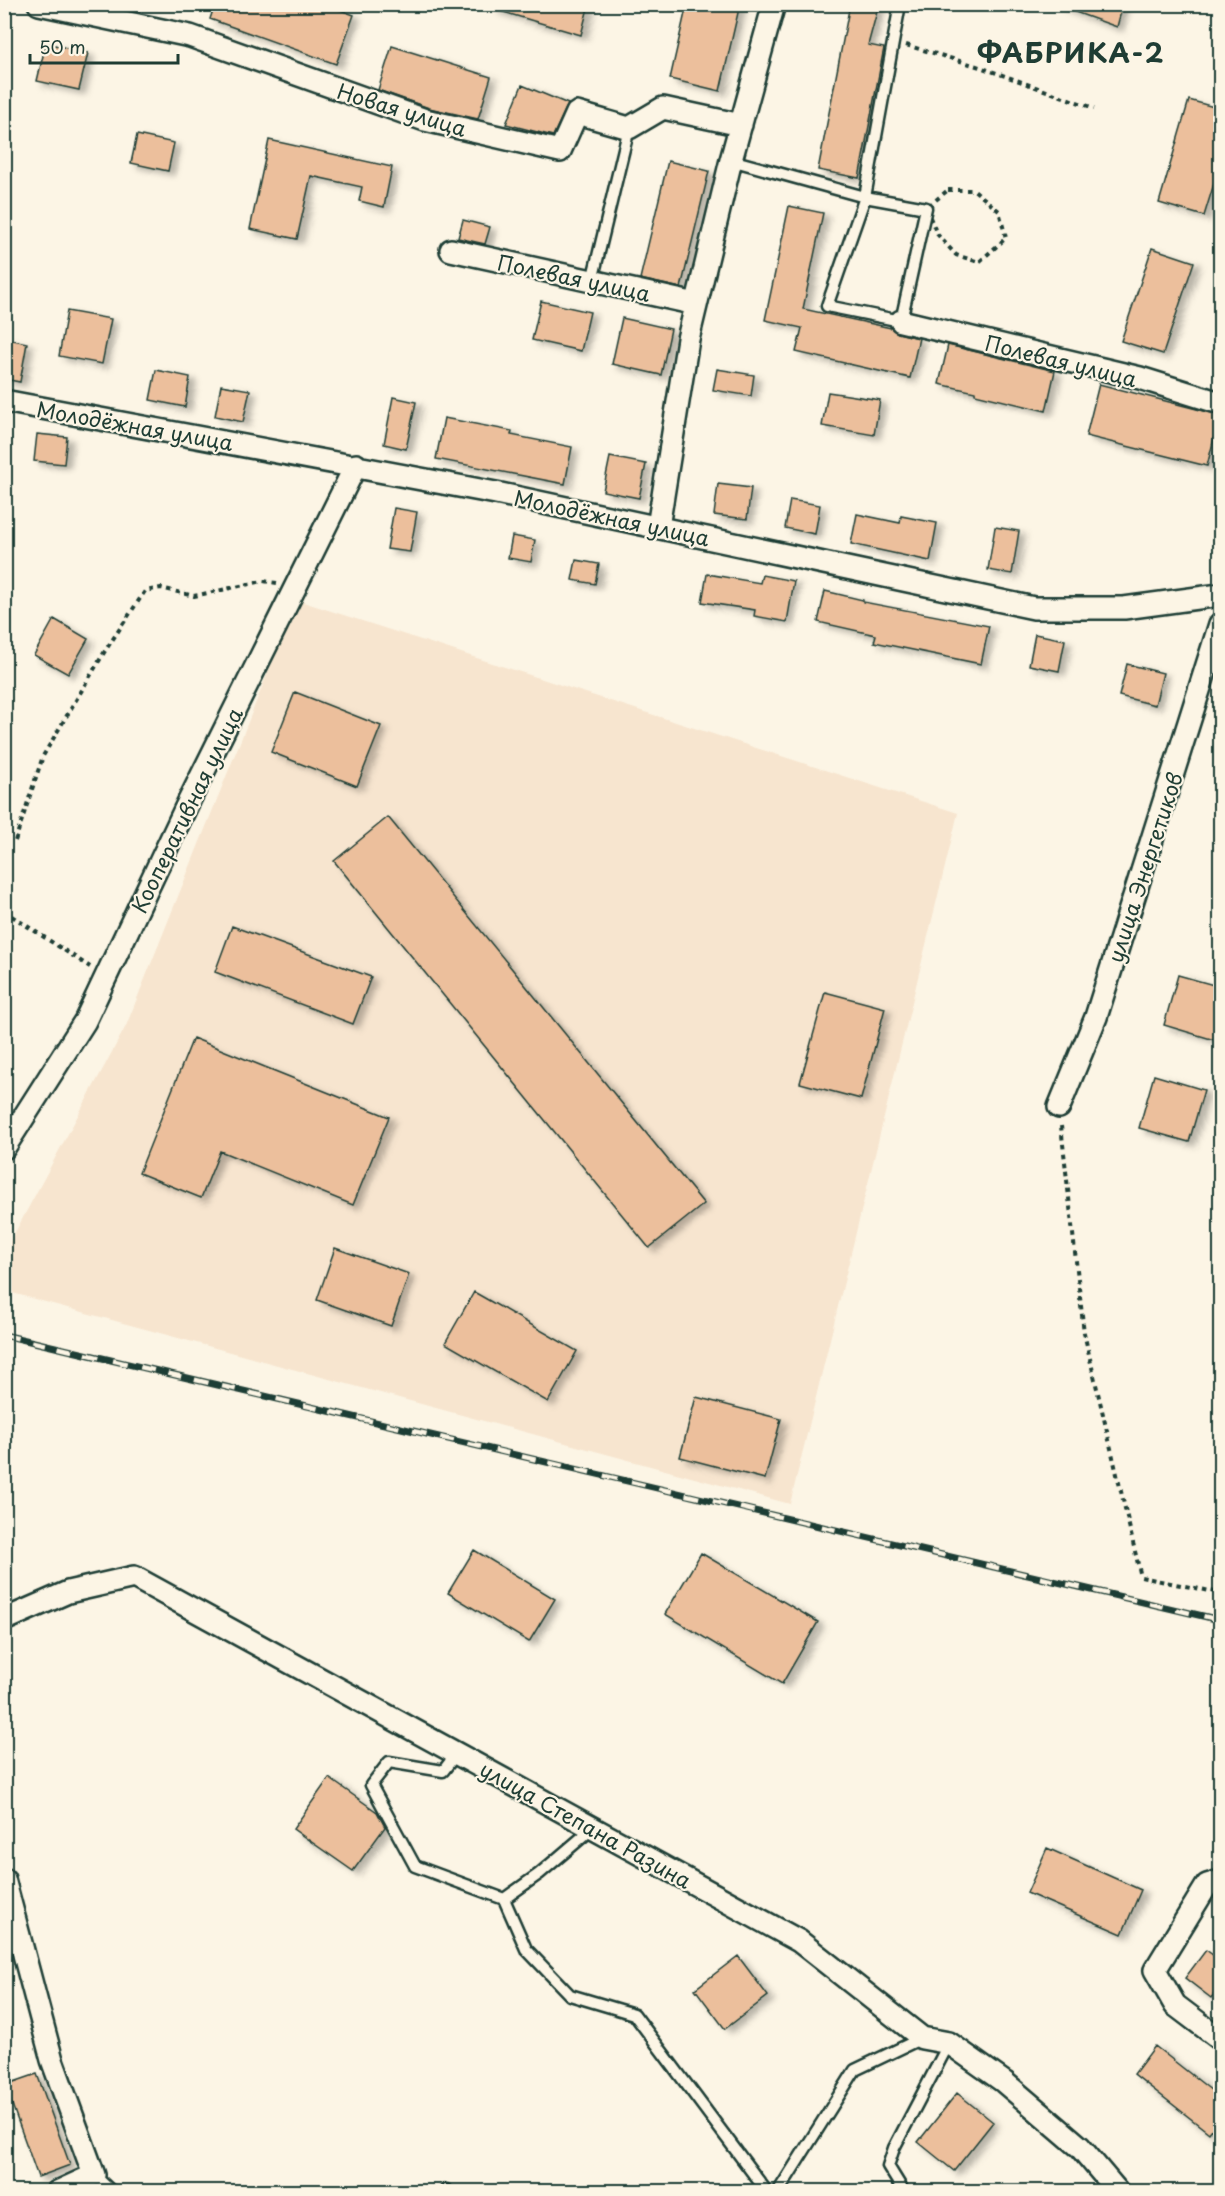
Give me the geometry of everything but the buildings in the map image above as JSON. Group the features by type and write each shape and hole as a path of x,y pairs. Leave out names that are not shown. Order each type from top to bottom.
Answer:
{"street":[{"name":"Новая улица","path":"39,4 190,36 425,120 560,151 577,113 629,128"},
{"path":"658,527 688,339 731,160 774,4"},
{"path":"629,128 663,108 741,125"},
{"name":"Полевая улица","path":"451,250 696,304"},
{"name":"Полевая улица","path":"901,321 1140,378 1221,403"},
{"name":"Молодёжная улица","path":"4,401 357,465 1034,608 1124,608 1221,595"},
{"name":"Кооперативная улица","path":"4,1148 85,1021 295,585 357,465"},
{"name":"улица Энергетиков","path":"1059,1107 1096,1017 1221,624"},
{"name":"улица Степана Разина","path":"4,1620 68,1592 134,1577 799,1941 922,2038 949,2043 1004,2082 1080,2147 1118,2192"},
{"path":"4,1879 52,2060 94,2175 57,2192"},
{"path":"1221,1881 1207,1885 1155,1970 1175,2005 1221,2038"}],"lane":[{"path":"731,160 865,197 926,208 901,321 827,306 865,197 900,4"},
{"path":"592,281 629,128"},
{"path":"457,1753 443,1771 388,1762 371,1785 416,1866 504,1899 526,1949 570,1995 634,2014 767,2192"},
{"path":"504,1899 539,1874 593,1828"},
{"path":"778,2192 855,2070 922,2038"},
{"path":"904,2192 888,2166 894,2148 949,2043"},
{"path":"94,2175 112,2192"}],"path":[{"path":"894,42 980,67 1094,108"},
{"path":"948,190 974,190 999,211 1006,238 979,262 956,255 937,234 926,208 948,190"},
{"path":"15,841 43,756 105,651 145,591 161,588 194,596 263,581 295,585"},
{"path":"4,911 105,978"},
{"path":"1059,1107 1084,1333 1141,1576 1221,1593"}],"shaded area":[{"path":"297,600 958,813 790,1504 5,1291 4,1253 126,1026"}],"railway":[{"path":"4,1335 1220,1620"}],"district":[{"name":"ФАБРИКА-2","path":"1071,51"}]}
